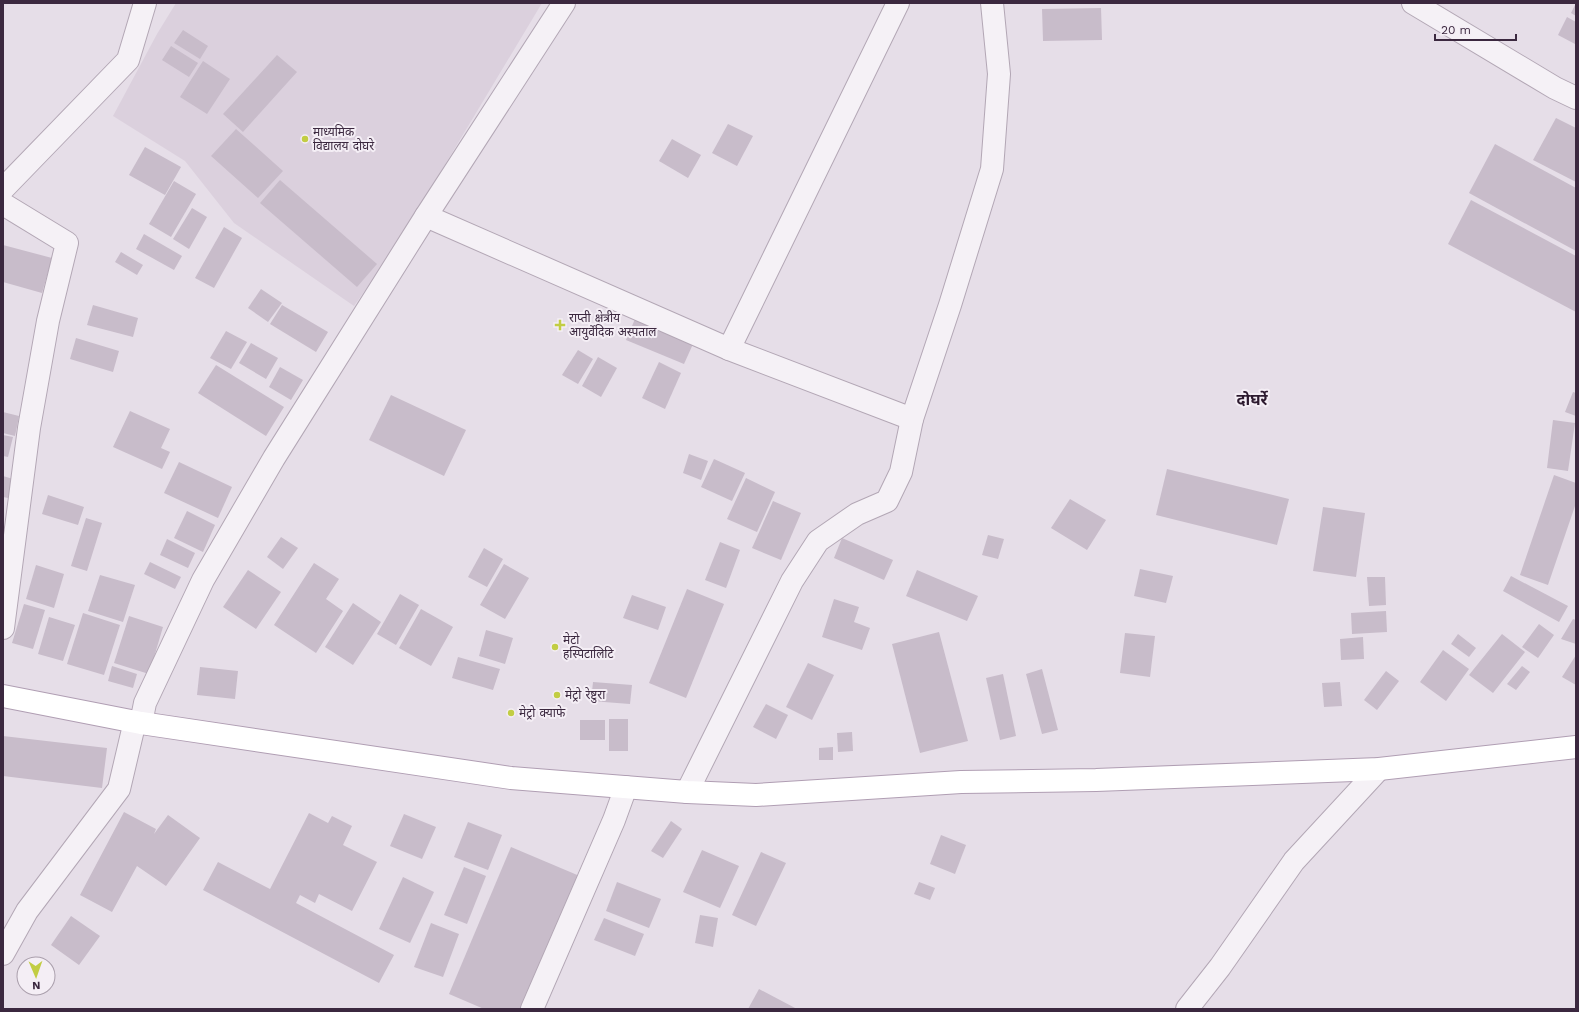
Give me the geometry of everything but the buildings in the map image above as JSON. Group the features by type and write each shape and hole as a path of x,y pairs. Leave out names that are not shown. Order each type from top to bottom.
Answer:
{"main road":[{"path":"3,696 138,722 511,778 687,792 756,795 961,782 1096,780 1380,769 1576,747"}],"street":[{"path":"3,189 128,60 145,3"},
{"path":"3,954 27,911 119,790 138,722 145,703 203,580 274,458 426,216 564,3"},
{"path":"730,349 898,3"},
{"path":"687,792 792,581 818,541 857,514 887,501 901,472 912,419 950,305 992,169 999,74 992,3"},
{"path":"1413,3 1555,88 1576,98"},
{"path":"3,204 67,244 48,321 29,428 3,628"},
{"path":"426,216 730,349 912,419"},
{"path":"1187,1009 1220,967 1294,861 1380,769"},
{"path":"532,1009 614,820 626,787"}],"shaded area":[{"name":"माध्यमिक विद्यालय दोघरे","path":"176,3 542,3 395,248 354,306 234,223 185,161 113,116 157,34"}],"place":[{"name":"माध्यमिक विद्यालय दोघरे","path":"305,139"},
{"name":"राप्ती क्षेत्रीय आयुर्वेदिक अस्पताल","path":"560,325"},
{"name":"मेट्रो हस्पिटालिटि","path":"555,647"},
{"name":"मेट्रो रेष्टुरा","path":"557,695"},
{"name":"मेट्रो क्याफे","path":"511,713"}],"district":[{"name":"दोघर्रे","path":"1252,399"}]}
